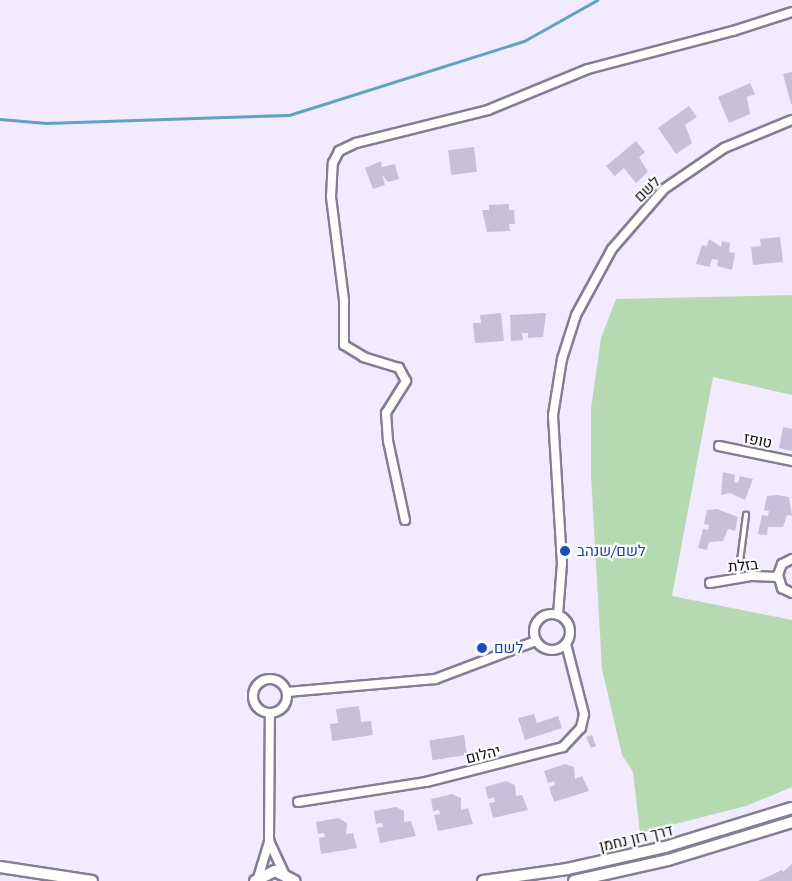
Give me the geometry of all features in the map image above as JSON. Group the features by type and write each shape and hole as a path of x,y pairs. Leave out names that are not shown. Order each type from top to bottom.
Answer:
{"main road":[{"name":"דרך רון נחמן","path":"483,881 615,859 792,808"},
{"name":"דרך רון נחמן","path":"574,881 668,860 792,822"},
{"path":"0,867 92,881"},
{"path":"257,879 270,872 284,873 295,881"}],"street":[{"path":"405,520 388,441 386,413 406,381 399,368 364,357 344,345 344,300 331,197 333,163 339,151 356,143 488,110 588,69 733,31 792,12"},
{"name":"לשם","path":"558,615 562,563 553,415 562,359 576,315 612,249 663,189 724,148 792,120"},
{"name":"טופז","path":"719,446 792,461"},
{"path":"792,559 782,564 778,577 783,588 792,593"},
{"name":"בזלת","path":"710,583 738,577 778,577"},
{"path":"287,692 435,679 536,641 554,651 566,644 569,625 558,615 538,620 534,629 536,641"},
{"name":"יהלום","path":"298,802 426,782 563,747 581,728 584,714 566,644"},
{"path":"270,713 257,707 255,687 273,678 287,692"},
{"path":"270,713 285,705 287,692"},
{"path":"257,879 270,843 270,713"},
{"path":"270,843 284,873"}],"lane":[{"path":"738,577 746,514"}],"green space":[{"path":"792,295 792,395 713,377 672,596 792,620 792,787 746,806 640,833 633,772 622,755 602,669 591,476 591,409 601,338 616,299"}],"building":[{"path":"792,72 792,104 791,104 783,74"},
{"path":"750,83 755,94 747,97 750,114 729,123 718,97"},
{"path":"689,106 697,117 685,125 692,143 676,154 658,128"},
{"path":"636,141 645,152 639,157 648,172 636,183 624,168 615,176 606,166"},
{"path":"474,147 477,172 451,175 448,150"},
{"path":"381,161 382,167 395,164 399,179 388,182 382,175 385,185 373,189 365,168"},
{"path":"509,204 509,210 514,210 515,224 509,224 510,231 487,232 482,210 489,210 489,205"},
{"path":"780,237 783,262 753,265 751,247 761,246 760,239"},
{"path":"709,239 721,247 722,241 730,243 729,252 735,253 732,270 717,266 718,260 712,259 710,267 696,264 702,245 707,246"},
{"path":"501,313 504,341 475,343 473,323 481,323 480,315"},
{"path":"546,313 543,337 528,338 528,333 522,333 523,340 511,341 510,315"},
{"path":"783,427 792,429 792,451 779,448"},
{"path":"723,472 735,475 734,482 738,483 740,476 753,479 745,500 730,493 721,495"},
{"path":"767,496 789,497 792,516 787,515 783,527 768,527 767,535 758,534 762,515 768,516 769,511 764,510"},
{"path":"717,509 738,517 735,531 728,529 723,541 709,542 707,550 698,548 703,529 708,530 709,525 704,524 707,510"},
{"path":"359,706 361,722 371,721 373,735 332,741 330,724 338,723 336,709"},
{"path":"534,714 537,723 558,716 562,728 525,740 518,718"},
{"path":"464,735 467,755 433,760 429,740"},
{"path":"592,735 596,746 591,748 586,737"},
{"path":"565,764 574,767 575,779 582,776 589,791 554,802 549,787 555,785 554,781 548,783 544,771"},
{"path":"506,781 515,785 516,796 522,795 528,810 493,818 489,803 495,802 494,797 488,799 485,787"},
{"path":"452,794 461,798 461,810 468,808 473,824 438,831 434,815 440,814 439,810 433,811 431,799"},
{"path":"396,807 404,811 404,822 411,821 416,836 380,843 377,828 383,827 382,823 376,824 374,811"},
{"path":"338,818 347,823 346,834 353,833 357,848 321,854 319,838 325,837 324,833 318,834 316,822"},
{"path":"792,864 792,881 758,881 782,870 783,872"}],"waterway":[{"path":"0,119 46,123 289,115 524,41 597,0"}],"place":[{"name":"לשם/שנהב","path":"565,551"},
{"name":"לשם","path":"482,648"}]}
